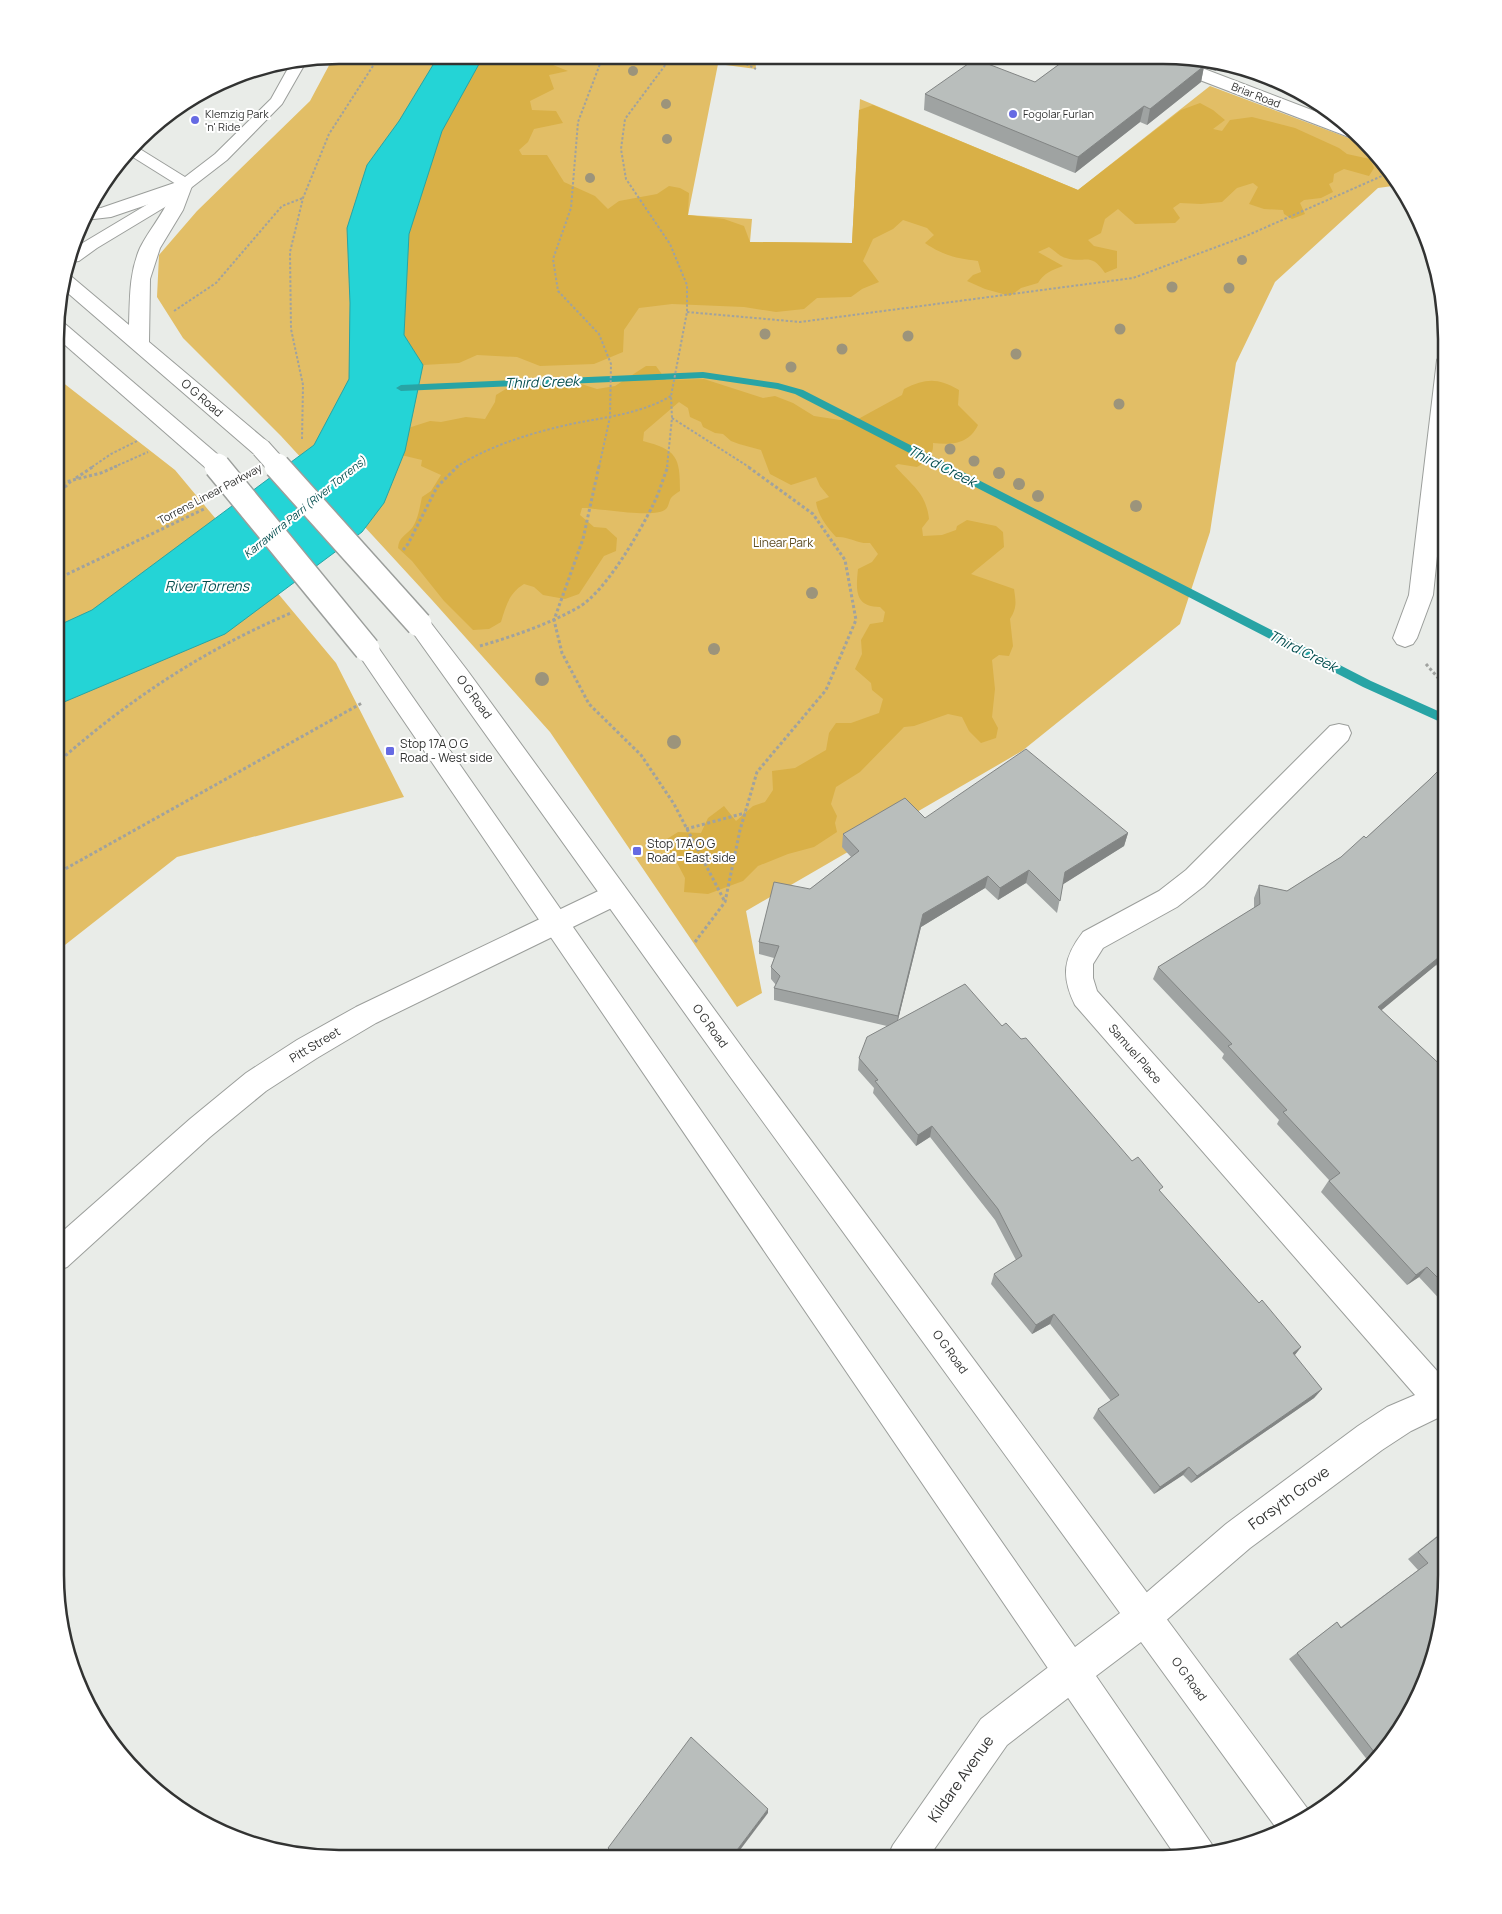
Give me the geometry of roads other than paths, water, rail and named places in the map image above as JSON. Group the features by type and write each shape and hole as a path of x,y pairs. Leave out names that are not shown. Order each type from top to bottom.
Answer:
{"main road":[{"name":"Briar Road","path":"1174,64 1338,127"},
{"path":"94,214 104,213 185,185"},
{"path":"139,344 140,279 150,248 174,210 185,185"},
{"name":"O G Road","path":"69,285 261,448 418,624 447,661 671,972 1291,1818"},
{"path":"64,333 215,464 367,649 1193,1849"},
{"path":"1405,638 1421,595 1438,482"},
{"name":"Samuel Place","path":"1338,733 1195,878 1168,899 1093,940 1080,961 1079,978 1085,997 1438,1392"},
{"name":"Pitt Street","path":"64,1250 200,1128 256,1082 306,1049 366,1015 615,894"},
{"name":"Forsyth Grove","path":"1072,1672 1144,1617 1238,1536 1370,1438 1399,1419 1438,1402"},
{"name":"Kildare Avenue","path":"912,1850 994,1732 1072,1672"}],"lane":[{"path":"77,254 90,244 164,201 221,157 277,101 296,67"},
{"path":"136,153 185,185"}],"water":[{"name":"River Torrens","path":"434,64 479,64 442,131 409,234 404,335 423,365 405,451 384,503 362,532 225,634 64,702 64,623 92,610 314,445 349,379 350,303 347,228 367,165 399,121"}],"waterway":[{"name":"Third Creek","path":"401,388 703,375 778,386 799,392 1367,684 1438,716"}],"place":[{"name":"Fogolar Furlan","path":"1013,114"},
{"name":"Klemzig Park 'n' Ride","path":"195,120"},
{"name":"Stop 17A O G Road - West side","path":"390,751"},
{"name":"Stop 17A O G Road - East side","path":"637,851"}],"water label":[{"name":"Karrawirra Parri (River Torrens)","path":"305,507"}],"park label":[{"name":"Linear Park","path":"783,543"}]}
